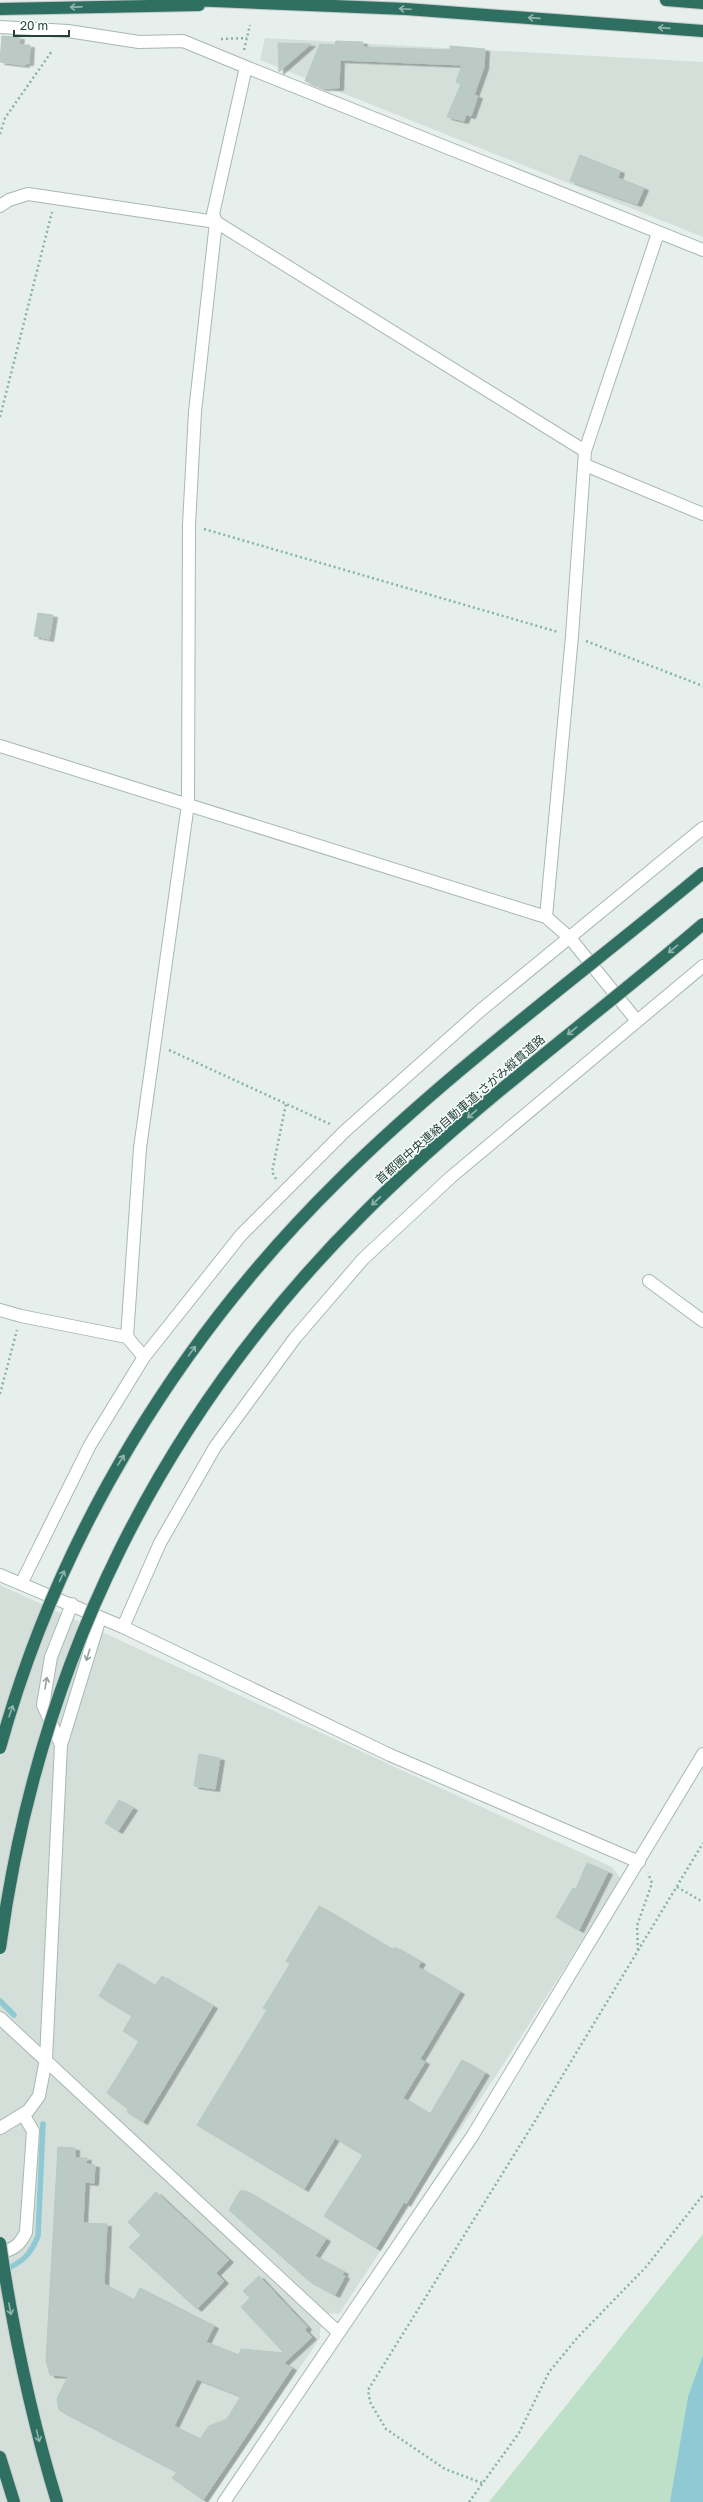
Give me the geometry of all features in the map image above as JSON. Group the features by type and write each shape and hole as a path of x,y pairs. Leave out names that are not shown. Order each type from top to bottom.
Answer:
{"highway":[{"path":"191,0 255,4 406,9 703,31"},
{"path":"666,0 703,3"},
{"path":"0,9 255,4"},
{"path":"0,1748 34,1644 83,1532 116,1470 179,1369 213,1321 297,1223 339,1180 412,1112 488,1046 703,873"},
{"name":"首都圏中央連絡自動車道;さがみ縦貫道路","path":"0,1948 8,1891 22,1818 44,1737 72,1657 120,1548 149,1494 214,1389 288,1295 366,1210 438,1143 512,1079 703,924"},
{"path":"0,2243 24,2382 57,2502"},
{"path":"0,2457 14,2502"}],"street":[{"path":"0,27 68,31 138,42 183,41 703,250"},
{"path":"126,1337 140,1148 188,804 189,525 195,412 216,222 213,214 243,65"},
{"path":"0,206 9,200 28,194 216,222 585,451"},
{"path":"546,917 572,636 585,451 658,233"},
{"path":"585,466 703,514"},
{"path":"0,746 546,917 570,938 637,1022"},
{"path":"21,1584 90,1445 144,1357 241,1235 345,1131 481,1010 703,828"},
{"path":"123,1626 160,1543 215,1447 295,1338 363,1259 451,1177 703,966"},
{"path":"649,1281 703,1321"},
{"path":"0,1310 21,1316 126,1337 144,1357"},
{"path":"0,1575 72,1604 100,1618 123,1626 390,1755 638,1862"},
{"path":"61,1745 42,1705 51,1657 72,1604"},
{"path":"0,2128 24,2114 38,2096 46,2059 61,1745 100,1618"},
{"path":"224,2502 473,2135 703,1754"},
{"path":"0,2018 46,2059 338,2332"},
{"path":"0,2253 13,2249 21,2243 27,2224 33,2131 24,2114"}],"path":[{"path":"243,65 250,25"},
{"path":"0,134 5,118 52,51"},
{"path":"0,416 55,198"},
{"path":"189,525 572,636 703,686"},
{"path":"154,1044 345,1131"},
{"path":"284,1192 272,1172 286,1104"},
{"path":"0,1394 21,1316"},
{"path":"482,2483 445,2469 386,2429 370,2402 368,2390 703,1843"},
{"path":"638,1951 636,1926 652,1883 651,1876"},
{"path":"677,1887 703,1902"},
{"path":"469,2502 519,2433 549,2372 578,2337 646,2267 703,2195"}],"shaded area":[{"path":"265,38 703,62 703,237 260,60"},
{"path":"0,1585 612,1867 621,1879 512,2051 339,2314 329,2313 320,2328 320,2338 208,2502 0,2502"}],"green space":[{"path":"703,2234 703,2502 489,2502"}],"water":[{"path":"703,2355 703,2502 670,2502 688,2397"}],"building":[{"path":"2,36 20,37 19,45 30,45 29,63 25,63 25,65 0,62"},
{"path":"336,41 363,42 363,47 450,50 450,46 485,49 484,67 474,95 478,96 471,116 466,115 464,121 447,117 461,84 456,82 462,65 340,60 339,88 322,88 305,81 320,44 335,45"},
{"path":"278,43 311,44 279,72"},
{"path":"580,155 620,171 618,178 644,188 637,204 570,181"},
{"path":"38,613 53,615 49,639 34,636"},
{"path":"199,1754 220,1758 215,1789 194,1786"},
{"path":"119,1800 133,1808 118,1831 105,1823"},
{"path":"587,1863 608,1872 579,1930 556,1917 573,1888 576,1889"},
{"path":"319,1906 393,1950 395,1947 421,1962 418,1967 460,1992 420,2059 425,2062 403,2098 430,2114 462,2060 485,2073 406,2204 404,2202 376,2248 324,2216 363,2155 335,2138 304,2189 197,2125 267,2010 263,2008 290,1964 286,1961"},
{"path":"118,1963 155,1986 162,1976 213,2006 143,2122 127,2112 128,2109 107,2093 139,2041 123,2031 132,2016 99,1996"},
{"path":"58,2147 75,2148 75,2158 87,2158 86,2164 95,2165 94,2183 85,2182 83,2223 107,2224 104,2284 134,2300 140,2288 214,2326 206,2342 239,2355 241,2349 284,2353 241,2307 250,2298 243,2291 259,2276 307,2327 305,2330 312,2337 284,2363 292,2368 203,2500 172,2478 177,2472 59,2410 57,2399 68,2376 50,2375 46,2361","holes":["197,2379 241,2396 227,2419 209,2426 200,2439 174,2426"]},
{"path":"240,2191 246,2191 326,2239 315,2256 344,2272 342,2275 345,2276 335,2295 309,2281 229,2210"},
{"path":"156,2192 229,2260 216,2273 224,2281 197,2309 129,2247 141,2235 128,2222"}],"waterway":[{"path":"0,2001 14,2015"},
{"path":"3,2271 25,2258 32,2249 38,2236 43,2124"}]}
